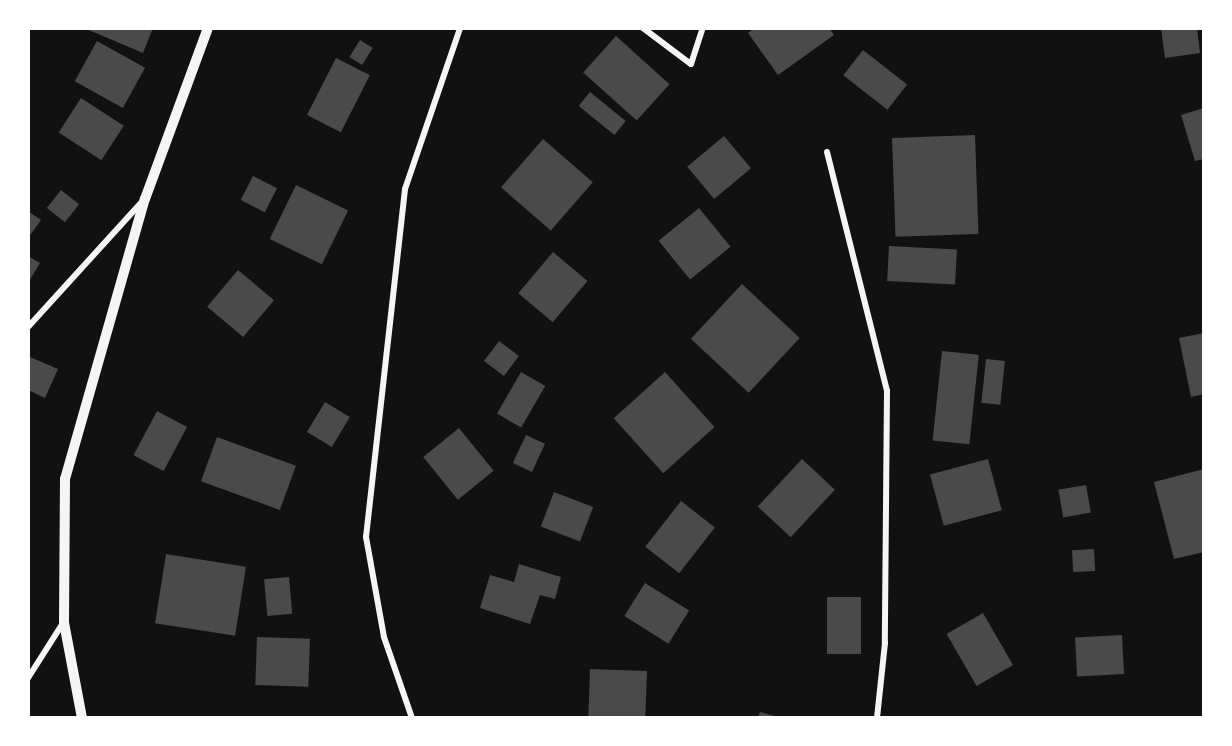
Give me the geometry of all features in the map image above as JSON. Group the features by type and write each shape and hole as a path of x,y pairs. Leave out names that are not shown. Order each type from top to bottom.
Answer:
{"street":[{"path":"82,717 64,623 65,479 145,199 208,28"},
{"path":"412,717 384,637 366,537 405,189 460,28"},
{"path":"644,28 691,64 703,28"},
{"path":"827,152 887,391 885,643 877,717"},
{"path":"28,327 145,199"},
{"path":"28,678 64,623"}],"building":[{"path":"84,28 153,28 143,53"},
{"path":"754,28 829,28 834,35 778,75 748,33"},
{"path":"1161,28 1197,28 1200,53 1165,58"},
{"path":"616,36 670,84 637,121 583,72"},
{"path":"360,40 373,48 362,65 349,57"},
{"path":"97,41 145,68 123,108 75,81"},
{"path":"863,50 907,84 887,110 843,75"},
{"path":"336,58 370,75 341,132 307,115"},
{"path":"590,92 626,121 614,135 579,106"},
{"path":"81,98 124,126 101,160 59,132"},
{"path":"1204,108 1204,159 1195,161 1181,115"},
{"path":"975,135 978,234 896,237 892,138"},
{"path":"724,136 751,168 714,199 687,167"},
{"path":"543,139 593,182 551,231 501,187"},
{"path":"253,176 277,188 265,212 241,200"},
{"path":"296,185 348,210 322,264 270,239"},
{"path":"61,190 79,204 65,222 47,208"},
{"path":"699,208 730,247 690,280 659,241"},
{"path":"28,211 41,220 28,238"},
{"path":"889,246 957,250 955,285 887,281"},
{"path":"553,252 587,281 553,322 518,293"},
{"path":"28,256 40,263 28,283"},
{"path":"238,270 274,300 243,337 207,307"},
{"path":"742,284 800,338 749,393 691,339"},
{"path":"1204,333 1204,394 1191,397 1179,338"},
{"path":"499,341 519,356 504,376 484,361"},
{"path":"942,351 979,355 969,444 933,441"},
{"path":"30,357 58,369 45,398 28,390"},
{"path":"986,359 1005,361 1000,405 981,403"},
{"path":"521,372 545,386 521,428 497,414"},
{"path":"665,372 715,427 663,473 614,418"},
{"path":"325,402 350,417 332,447 307,432"},
{"path":"157,411 187,427 164,471 134,455"},
{"path":"459,428 494,471 458,500 423,457"},
{"path":"526,435 545,444 532,472 513,463"},
{"path":"217,437 296,466 280,510 201,481"},
{"path":"802,459 835,490 791,537 758,507"},
{"path":"988,459 1002,510 944,526 930,475"},
{"path":"1204,469 1204,552 1174,559 1154,482"},
{"path":"1086,485 1091,513 1063,517 1058,490"},
{"path":"554,492 593,507 580,542 541,527"},
{"path":"681,501 715,527 679,573 645,547"},
{"path":"1094,549 1095,571 1073,572 1072,550"},
{"path":"166,554 246,567 235,636 155,623"},
{"path":"519,564 561,577 555,599 540,595 530,624 480,608 490,575 514,582"},
{"path":"289,577 292,614 267,616 264,579"},
{"path":"645,583 689,611 668,644 624,616"},
{"path":"827,597 861,597 861,654 827,654"},
{"path":"983,613 1013,665 977,686 947,634"},
{"path":"1122,635 1124,674 1077,676 1075,637"},
{"path":"257,637 310,639 308,687 255,685"},
{"path":"590,669 647,671 645,718 588,718"},
{"path":"760,712 778,717 778,718 758,718"}]}
